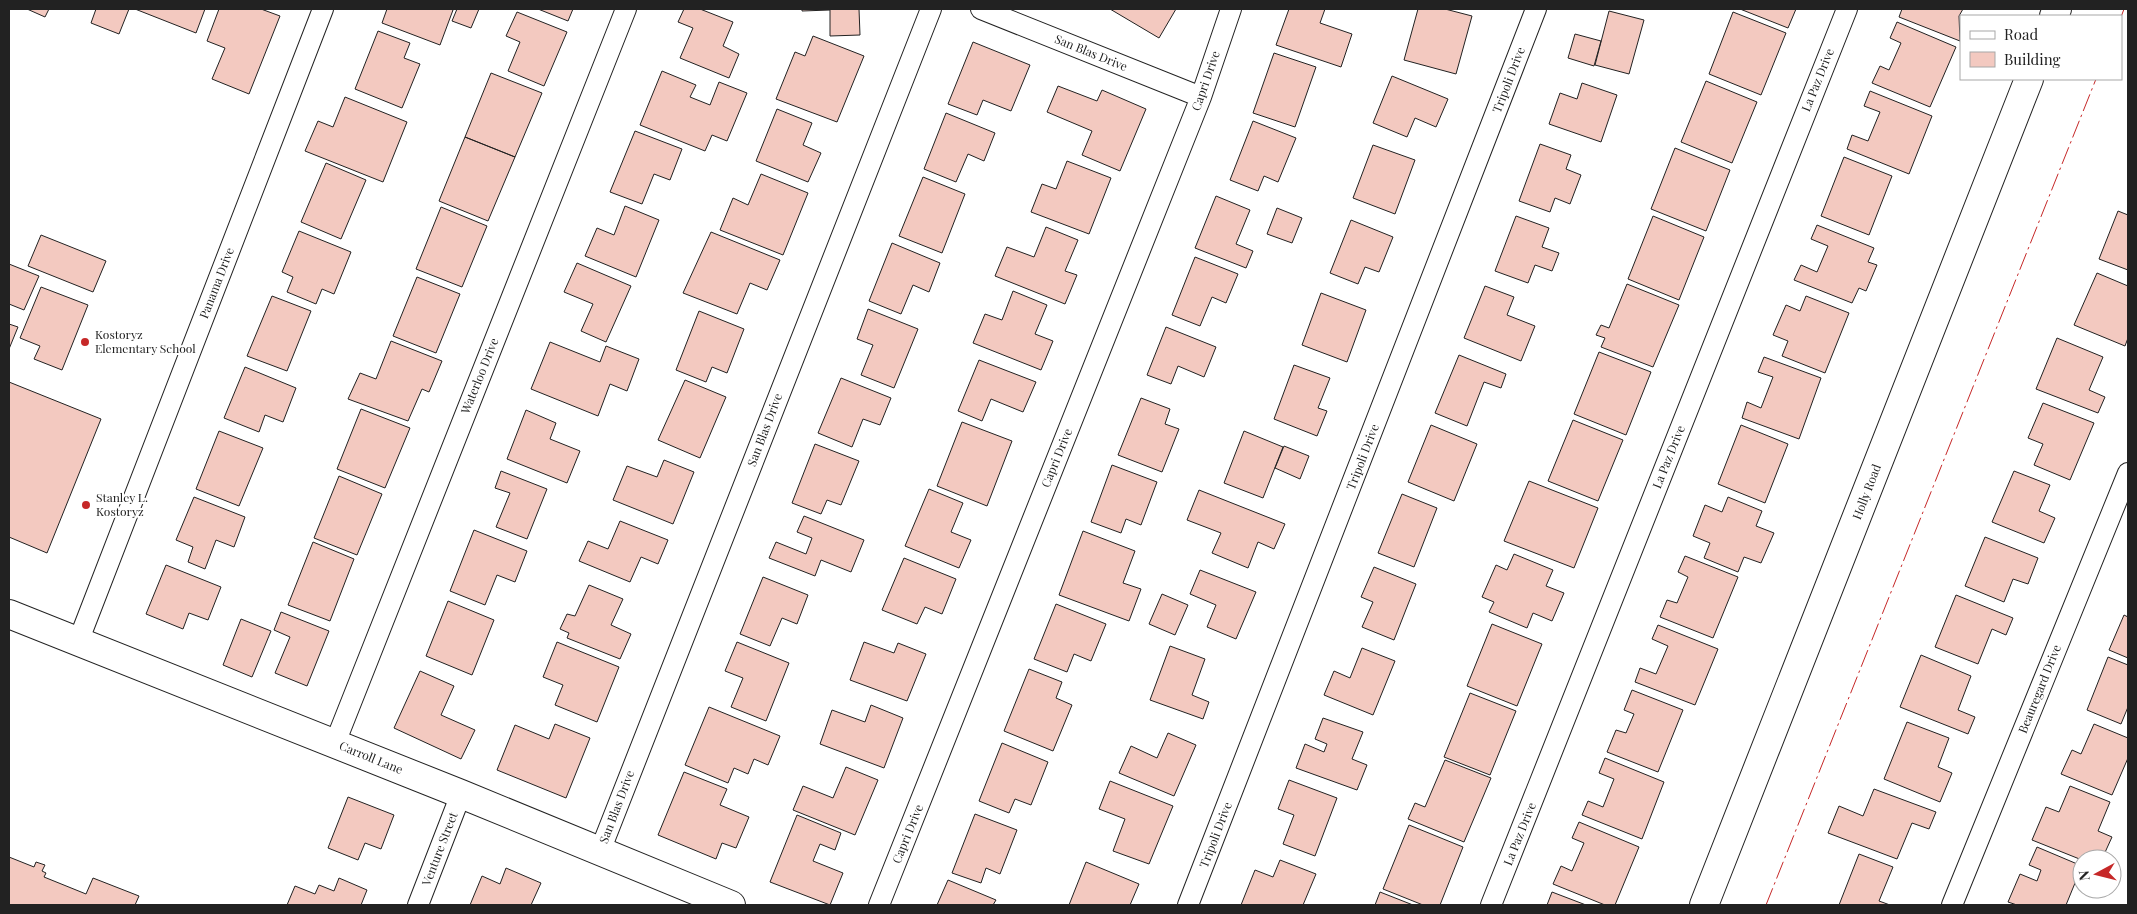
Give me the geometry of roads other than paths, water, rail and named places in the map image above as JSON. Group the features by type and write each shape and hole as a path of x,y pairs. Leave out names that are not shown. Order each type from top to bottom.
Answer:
{"main road":[{"name":"Holly Road","path":"1704,905 2029,80"},
{"name":"Carroll Lane","path":"9,614 335,743 730,905"}],"street":[{"name":"Panama Drive","path":"78,642 323,9"},
{"name":"Waterloo Drive","path":"335,743 626,9"},
{"name":"San Blas Drive","path":"600,851 931,9"},
{"name":"San Blas Drive","path":"981,9 1201,97"},
{"name":"Capri Drive","path":"879,905 1201,97 1231,9"},
{"name":"Tripoli Drive","path":"1188,905 1536,9"},
{"name":"La Paz Drive","path":"1492,905 1847,9"},
{"name":"Beauregard Drive","path":"1952,905 2128,473"},
{"name":"Venture Street","path":"418,905 461,794"}],"place":[{"name":"Kostoryz Elementary School","path":"85,342"},
{"name":"Stanley L. Kostoryz","path":"86,505"}]}
